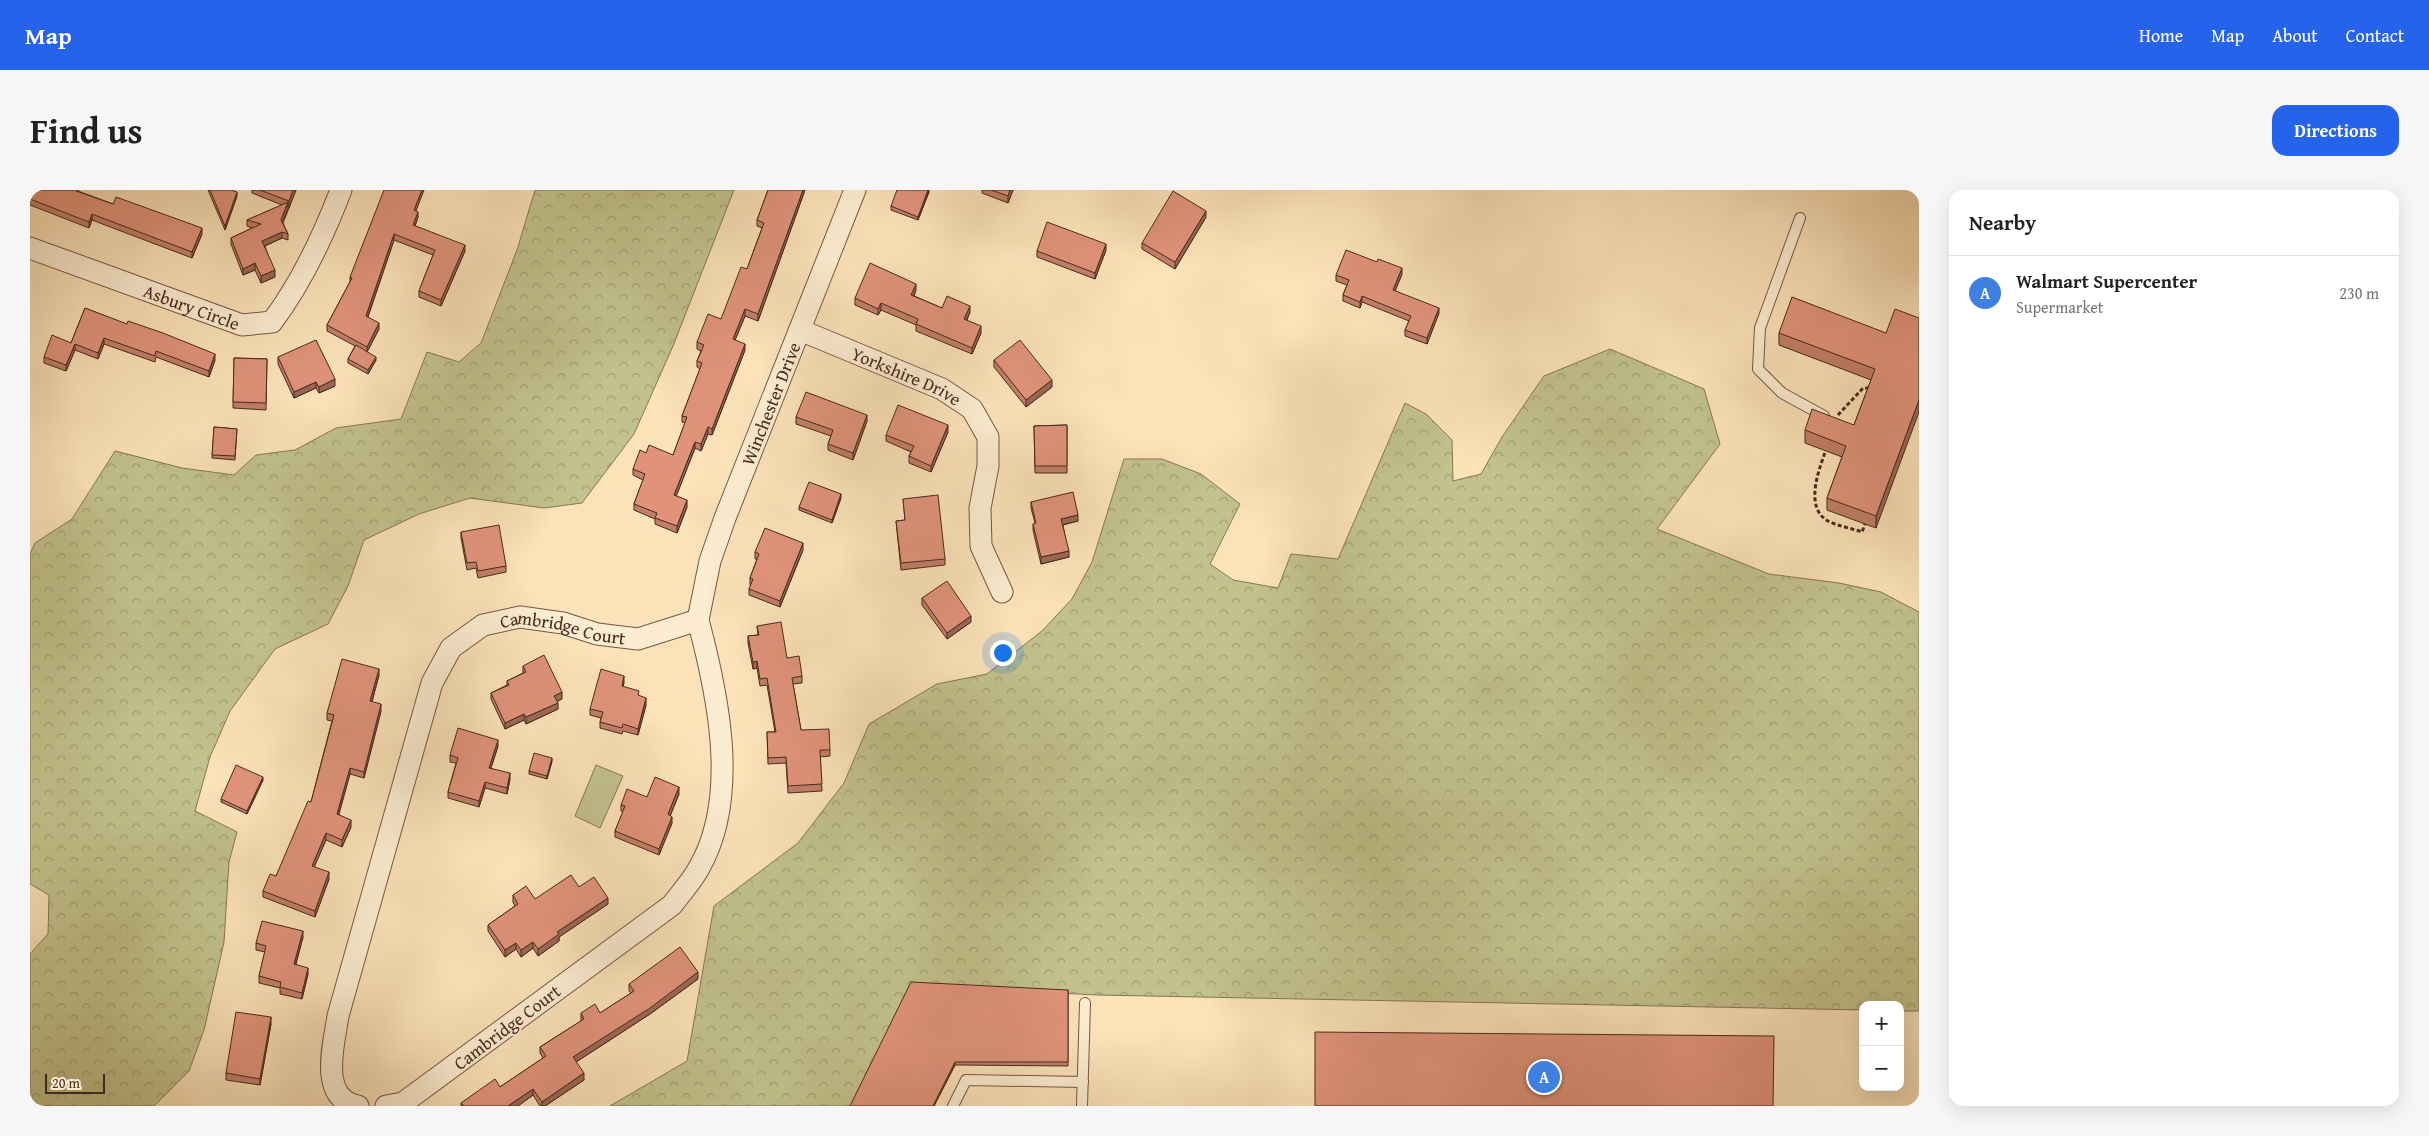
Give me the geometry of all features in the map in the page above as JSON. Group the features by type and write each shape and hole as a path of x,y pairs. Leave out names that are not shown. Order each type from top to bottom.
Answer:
{"street":[{"name":"Asbury Circle","path":"30,248 242,325 272,322 294,293 302,278 341,190"},
{"name":"Winchester Drive","path":"698,620 710,561 719,534 855,190"},
{"name":"Yorkshire Drive","path":"800,330 942,389 972,409 988,437 988,466 980,508 981,546 1002,592"},
{"name":"Cambridge Court","path":"358,1106 350,1104 335,1090 330,1070 338,1016 432,683 451,648 483,625 520,617 564,623 597,634 638,639 698,620 712,670 724,774 717,823 700,867 672,905 403,1103 386,1106"}],"lane":[{"path":"1800,218 1760,328 1758,369 1782,393 1836,422"},
{"path":"1082,1106 1085,1003"},
{"path":"953,1106 966,1080 1083,1082"}],"path":[{"path":"1865,524 1862,532 1826,520 1816,508 1815,488 1818,472 1839,413 1863,388 1872,388"}],"green space":[{"path":"535,190 734,190 673,346 634,434 582,503 544,508 470,498 419,514 364,540 348,586 328,624 275,649 230,711 210,757 195,811 237,832 229,862 224,942 204,1030 189,1071 154,1106 30,1106 30,954 48,934 49,895 30,884 30,554 35,543 72,519 115,451 182,468 234,475 256,455 295,450 336,428 401,419 427,352 459,362 481,343 517,250"},
{"path":"1610,349 1704,389 1720,444 1657,529 1769,574 1839,583 1881,592 1919,612 1919,1011 1904,1011 1904,1001 1859,1001 1859,1010 1098,995 912,986 852,1106 610,1106 687,1061 714,906 798,843 844,783 869,724 937,684 987,674 1042,631 1072,599 1092,562 1124,459 1162,459 1201,474 1240,504 1210,564 1233,580 1278,588 1291,554 1338,559 1405,403 1426,414 1452,440 1453,481 1481,474 1502,437 1544,376"},
{"path":"596,765 623,776 600,828 575,816"}],"building":[{"path":"30,190 77,190 113,204 116,197 202,228 192,252 92,214 89,222 30,199"},
{"path":"210,190 231,190 237,192 225,226"},
{"path":"260,190 293,190 289,201"},
{"path":"384,190 422,190 414,210 418,212 413,225 465,245 441,300 419,291 435,250 394,234 366,316 379,323 367,347 327,325 352,278 350,277"},
{"path":"768,190 803,190 758,314 745,309 733,339 745,344 712,429 708,427 701,444 695,442 674,495 687,500 677,526 655,518 657,513 634,504 645,474 633,469 640,450 646,453 649,445 673,455 687,417 682,416 702,363 697,361 704,345 697,342 708,314 721,319 741,267 747,269 764,223 757,220"},
{"path":"897,190 928,190 918,217 891,206"},
{"path":"991,190 1010,190 1008,196"},
{"path":"1173,191 1206,211 1175,262 1142,243"},
{"path":"288,202 281,220 288,234 282,232 262,241 275,270 261,276 255,263 243,269 231,238 261,224 247,220"},
{"path":"1047,222 1106,244 1095,273 1037,251"},
{"path":"1346,250 1377,262 1378,259 1402,268 1393,290 1439,308 1427,338 1405,330 1411,316 1362,296 1360,302 1343,295 1349,280 1336,275"},
{"path":"870,263 916,284 911,295 942,308 947,296 970,306 964,319 981,326 972,348 916,324 918,319 881,303 878,309 855,298"},
{"path":"1792,297 1886,333 1895,309 1919,318 1919,400 1876,516 1827,498 1846,446 1805,430 1812,409 1854,425 1875,369 1779,333"},
{"path":"85,308 127,324 128,321 163,333 215,354 209,371 156,351 155,356 104,338 98,353 75,344 66,365 44,357 52,335 71,343"},
{"path":"316,340 335,379 319,387 316,382 294,392 278,357"},
{"path":"1020,340 1052,380 1026,400 994,360"},
{"path":"356,345 376,357 368,370 348,359"},
{"path":"234,358 267,359 266,403 233,402"},
{"path":"806,392 867,415 853,453 828,444 833,430 796,417"},
{"path":"898,405 948,425 931,466 909,456 914,446 886,435"},
{"path":"1067,425 1067,466 1035,466 1034,426"},
{"path":"214,427 237,429 235,456 212,455"},
{"path":"809,482 841,494 832,520 799,507"},
{"path":"1073,492 1078,515 1061,519 1069,551 1041,557 1033,524 1036,523 1031,502"},
{"path":"938,495 945,559 901,563 896,521 905,520 903,499"},
{"path":"499,525 506,566 478,571 476,562 467,563 461,532"},
{"path":"765,528 803,543 780,601 749,589 753,579 750,578 759,554 755,552"},
{"path":"947,581 971,616 947,633 922,598"},
{"path":"781,622 787,658 799,656 802,676 792,678 801,730 829,729 830,750 820,750 822,784 788,786 786,757 768,758 767,732 776,732 767,678 760,679 757,661 753,662 748,636 759,635 757,626"},
{"path":"544,655 562,692 554,696 558,703 526,717 524,714 505,723 491,693 509,685 507,681 526,672 523,666"},
{"path":"342,659 379,669 370,701 381,704 364,772 350,768 337,814 351,820 342,840 326,833 312,866 329,872 315,911 263,891 270,874 276,876 308,801 311,802 334,715 327,713"},
{"path":"601,669 624,676 622,686 639,691 638,695 646,698 638,729 623,724 622,728 600,722 603,712 590,709"},
{"path":"458,728 498,740 489,768 510,773 507,788 485,782 479,801 448,792 458,758 450,755"},
{"path":"534,753 552,758 547,776 529,771"},
{"path":"236,765 263,777 247,811 221,799"},
{"path":"655,777 679,787 668,814 672,817 659,849 615,831 625,806 621,805 627,789 647,797"},
{"path":"571,875 579,887 594,877 608,898 557,932 559,934 538,949 533,942 521,950 516,943 505,950 488,925 518,904 513,895 526,886 535,899"},
{"path":"262,921 303,931 294,964 308,968 302,993 280,987 281,982 259,976 266,946 256,943"},
{"path":"680,947 698,972 650,1008 573,1057 584,1073 542,1102 533,1089 508,1106 464,1106 461,1103 495,1079 500,1087 546,1056 540,1047 584,1019 581,1013 595,1004 600,1013 634,991 629,984"},
{"path":"911,982 1068,990 1068,1062 955,1062 933,1106 850,1106"},
{"path":"236,1012 271,1017 260,1079 226,1073"},
{"path":"1315,1032 1774,1036 1773,1106 1315,1106"}],"place":[{"name":"Walmart Supercenter","path":"1544,1077"}]}
